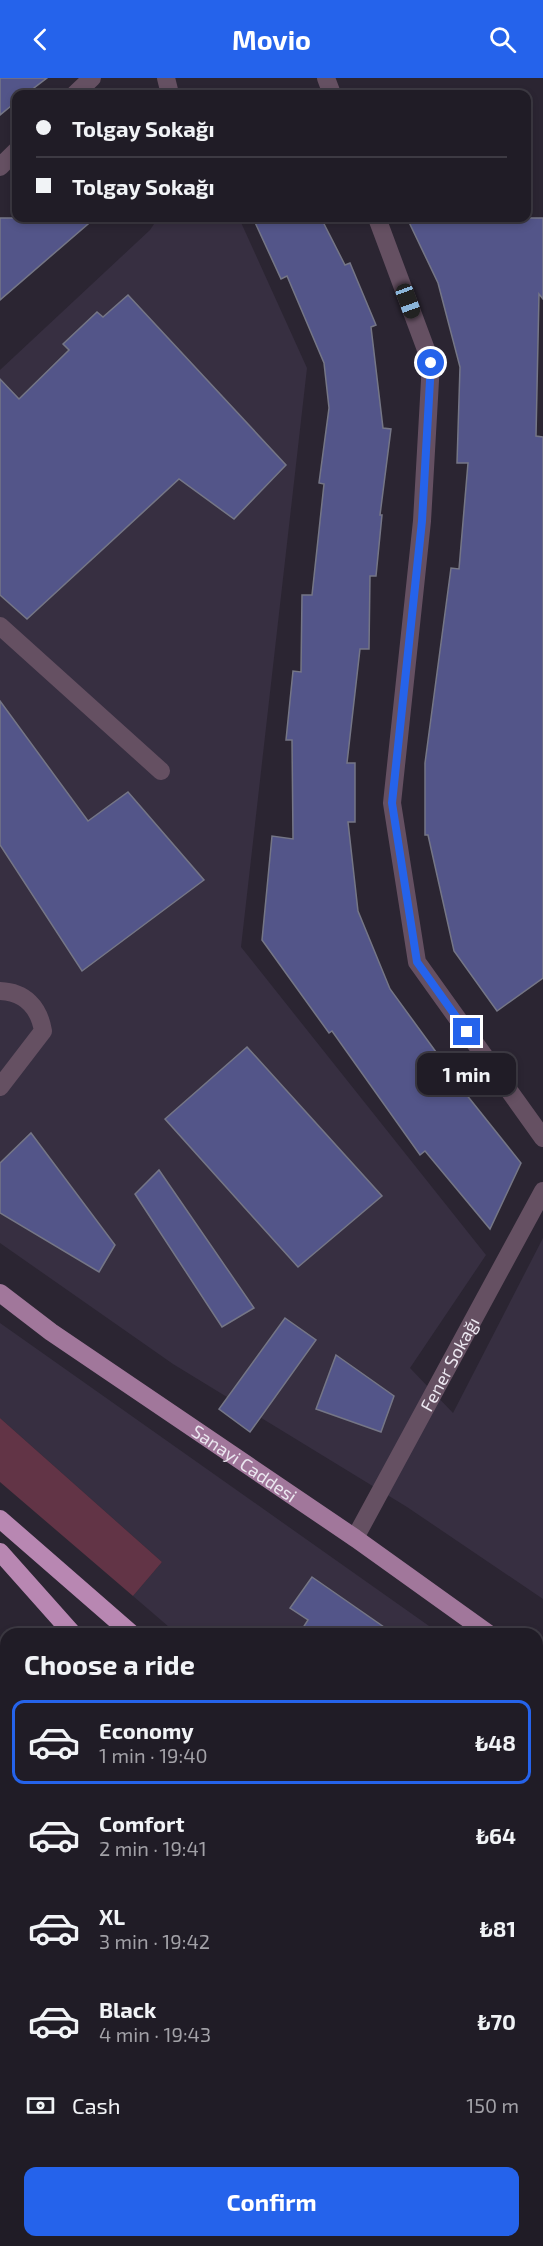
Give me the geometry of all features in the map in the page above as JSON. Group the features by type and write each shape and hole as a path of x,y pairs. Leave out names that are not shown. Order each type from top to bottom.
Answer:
{"highway":[{"path":"0,1519 125,1628"},
{"path":"0,1552 68,1628"}],"main road":[{"name":"Sanayi Caddesi","path":"0,1293 51,1332 355,1538 481,1628"}],"street":[{"path":"79,90 92,78"},
{"path":"0,167 12,155"},
{"path":"378,222 431,363 422,521 392,803 417,962 543,1138"},
{"path":"0,626 161,771"},
{"path":"0,991 23,996 34,1006 40,1017 43,1031 0,1087"},
{"name":"Fener Sokağı","path":"355,1538 543,1191"}],"shaded area":[{"path":"155,222 241,222 307,368 241,947 486,1255 410,1368 453,1413 543,1238 543,1599 407,1507 173,1364 0,1243 0,370 150,230"},
{"path":"0,1323 432,1628 170,1628 133,1596 162,1562 0,1418"},
{"path":"0,1418 162,1562 133,1596 0,1482"}],"building":[{"path":"0,78 47,78 31,90 12,90 12,105 0,115"},
{"path":"0,218 12,218 12,222 90,222 0,300"},
{"path":"531,218 543,218 543,299 539,294 536,436 543,437 543,978 497,1011 454,951 428,835 425,835 425,763 451,568 459,569 468,463 457,463 460,367 438,283 409,222 531,222"},
{"path":"255,222 323,222 345,265 350,263 376,325 371,327 383,428 391,429 380,515 382,515 376,576 370,576 369,649 360,649 347,763 355,763 355,822 348,822 358,911 390,989 436,1052 434,1054 521,1163 490,1229 425,1151 420,1155 332,1031 329,1033 262,940 272,836 293,839 292,740 286,740 293,671 301,672 302,595 312,595 324,484 319,483 329,408 324,363 287,276 281,279"},
{"path":"128,295 286,465 234,519 179,479 27,619 0,595 0,379 19,399 69,350 63,344 97,312 103,317"},
{"path":"0,701 88,821 128,792 204,880 82,971 0,845"},
{"path":"247,1047 382,1196 298,1267 165,1119"},
{"path":"31,1133 115,1245 99,1272 0,1213 0,1163"},
{"path":"159,1170 254,1308 222,1327 135,1194"},
{"path":"285,1318 316,1340 250,1432 219,1409"},
{"path":"336,1355 394,1396 381,1432 316,1409"},
{"path":"312,1577 385,1628 303,1628 308,1620 290,1608"}],"route":[{"path":"431,363 422,521 392,803 417,962 467,1032"}]}
